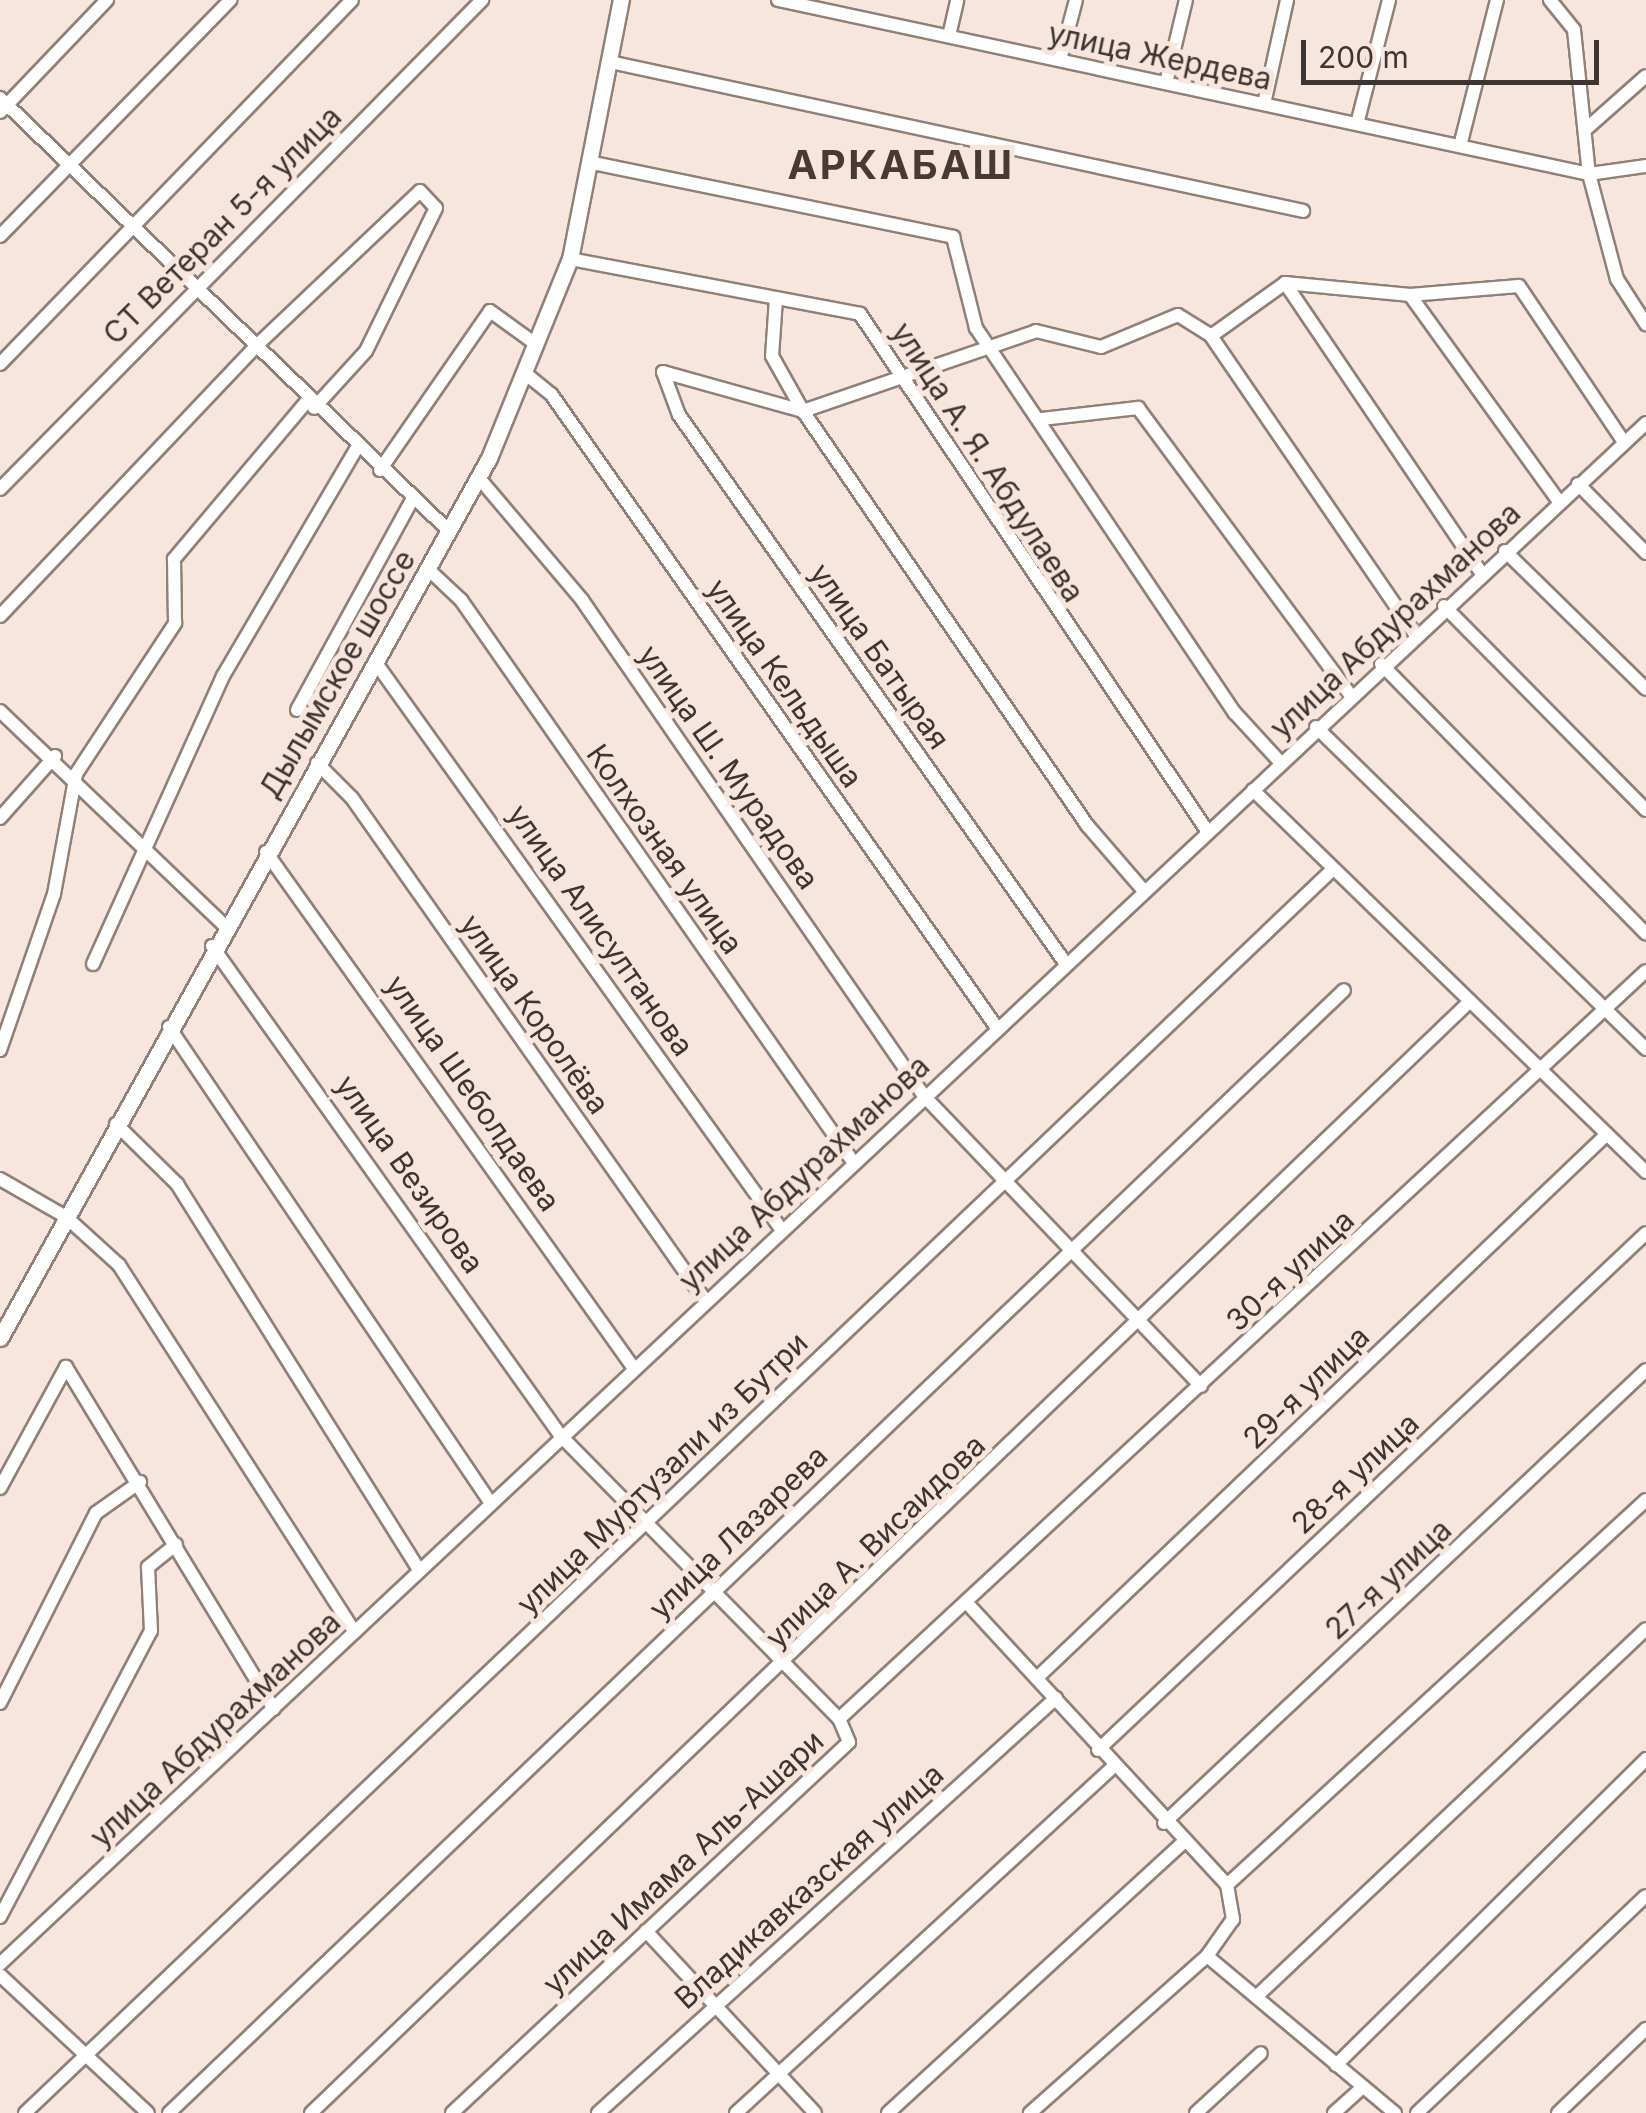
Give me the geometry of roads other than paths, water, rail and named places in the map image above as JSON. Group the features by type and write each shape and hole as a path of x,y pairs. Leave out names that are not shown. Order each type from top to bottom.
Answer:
{"main road":[{"name":"Дылымское шоссе","path":"0,1338 212,946 478,478 526,374 570,260 593,163 621,0"}],"street":[{"path":"107,0 2,105 356,449 450,532"},
{"path":"0,236 230,0"},
{"path":"0,364 128,225 352,0"},
{"name":"СТ Ветеран 5-я улица","path":"0,489 192,288 482,0"},
{"name":"улица Жердева","path":"778,0 848,7 948,36 1589,174"},
{"path":"948,36 958,0"},
{"path":"1060,60 1076,0"},
{"path":"1166,83 1186,0"},
{"path":"1264,104 1287,0"},
{"path":"1357,124 1389,0"},
{"path":"1460,146 1498,0"},
{"path":"1550,0 1574,30 1589,174 1617,278 1646,324"},
{"path":"610,62 1302,211"},
{"path":"1585,130 1646,76"},
{"path":"593,163 953,237 976,328 1032,405 1235,713 1280,763"},
{"path":"1589,174 1646,166"},
{"path":"0,616 254,348 420,190 436,208 366,351 311,405 174,559 175,623 76,774 54,894 0,1050"},
{"name":"улица А. Я. Абдулаева","path":"570,260 860,314 1208,832"},
{"path":"1211,336 1285,283 1410,295 1519,286 1624,442"},
{"path":"1285,283 1481,572"},
{"path":"1410,295 1558,500"},
{"path":"776,298 772,356 803,411 1087,825 1144,891"},
{"path":"380,470 490,311 537,345"},
{"path":"803,411 905,383 1036,331 1101,346 1178,316 1211,336 1414,634"},
{"name":"улица Батырая","path":"803,411 664,372 679,415 1066,964"},
{"name":"улица Кельдыша","path":"526,374 552,394 997,1028"},
{"path":"1041,419 1138,408 1348,693"},
{"name":"улица Абдурахманова","path":"0,1964 560,1435 1253,790 1348,693 1558,500 1644,429"},
{"path":"93,964 148,855 223,676 356,449"},
{"name":"улица Ш. Мурадова","path":"478,478 593,616 924,1096 1201,1386"},
{"path":"1578,484 1646,553"},
{"path":"297,710 412,500"},
{"path":"1504,551 1646,689"},
{"name":"Колхозная улица","path":"429,570 461,600 853,1162"},
{"path":"1444,606 1646,810"},
{"name":"улица Алисултанова","path":"376,662 781,1230"},
{"path":"1381,664 1646,934"},
{"path":"0,711 76,774 148,855 224,925"},
{"path":"1316,726 1646,1049"},
{"path":"0,818 55,756"},
{"name":"улица Королёва","path":"317,763 352,798 706,1300"},
{"path":"1253,790 1646,1172"},
{"name":"улица Шеболдаева","path":"266,852 633,1367"},
{"name":"улица Муртузали из Бутри","path":"25,2113 1333,869"},
{"name":"улица Везирова","path":"212,946 560,1435 839,1719"},
{"name":"30-я улица","path":"966,1602 1542,1072 1646,971"},
{"name":"улица Лазарева","path":"170,2113 1344,990"},
{"name":"улица А. Висаидова","path":"311,2113 784,1663 1470,1000"},
{"path":"169,1027 490,1502"},
{"path":"116,1124 177,1184 419,1570"},
{"name":"29-я улица","path":"1039,1676 1607,1134"},
{"path":"0,1180 66,1217 119,1265 355,1632"},
{"name":"28-я улица","path":"1098,1750 1646,1233"},
{"path":"0,1488 66,1367 140,1482 274,1709"},
{"name":"27-я улица","path":"1164,1823 1646,1370"},
{"path":"0,1703 96,1513 140,1482"},
{"path":"1227,1885 1646,1500"},
{"path":"0,1917 150,1631 148,1567 176,1544"},
{"path":"966,1602 1039,1676 1112,1768 1227,1885 1232,1918 1208,1956 1030,2113"},
{"name":"улица Имама Аль-Ашари","path":"452,2113 849,1742 839,1719 966,1602"},
{"path":"1256,1998 1646,1629"},
{"name":"Владикавказская улица","path":"598,2113 1056,1698"},
{"path":"1336,2065 1646,1759"},
{"path":"736,2113 1112,1768"},
{"path":"888,2113 1183,1843"},
{"path":"1417,2113 1646,1896"},
{"path":"646,1931 815,2113"},
{"path":"1208,1956 1394,2113"},
{"path":"0,1975 90,2054 148,2113"},
{"path":"1558,2113 1646,2029"},
{"path":"1196,2113 1262,2053"},
{"path":"1334,2113 1363,2087"}],"district":[{"name":"АРКАБАШ","path":"901,165"}]}
